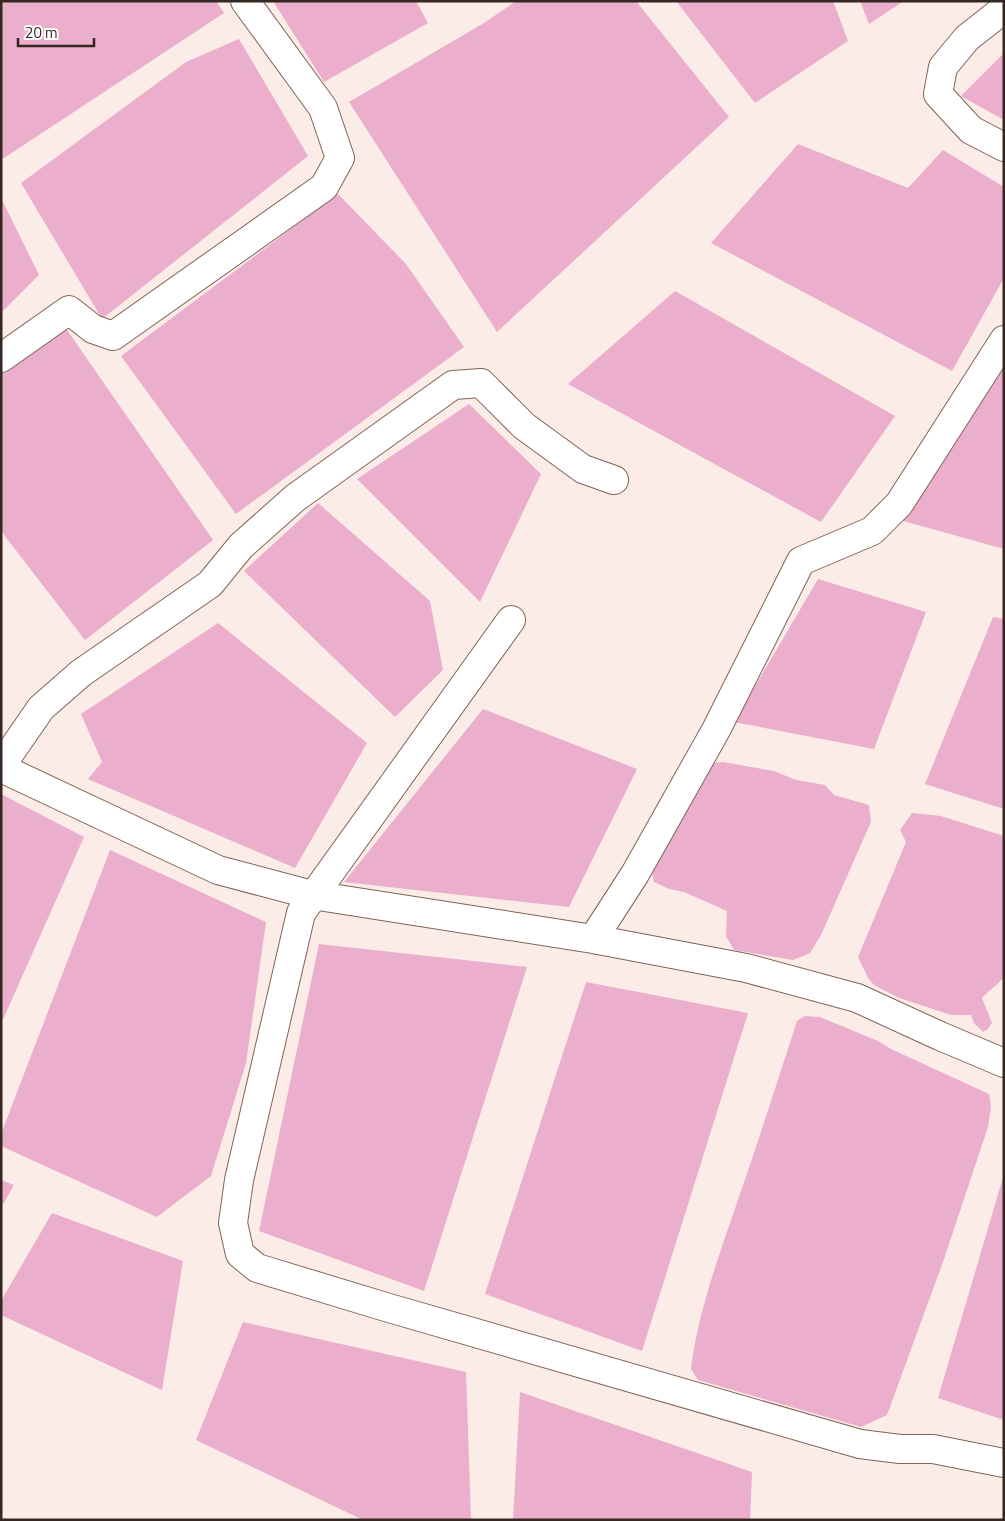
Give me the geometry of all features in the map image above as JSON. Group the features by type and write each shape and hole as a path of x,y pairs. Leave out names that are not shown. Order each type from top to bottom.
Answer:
{"lane":[{"path":"1,358 69,310 93,329 113,336 324,187 340,158 323,108 245,1"},
{"path":"1004,9 966,38 943,67 938,94 971,130 1004,147"},
{"path":"593,939 635,874 716,730 801,561 872,531 899,504 1004,340"},
{"path":"614,480 583,469 576,464 524,426 481,383 453,385 295,498 241,546 210,584 81,673 41,708 1,767 218,870 312,895 593,939 746,968 857,998 1004,1063"},
{"path":"511,620 300,913 239,1180 233,1223 240,1254 256,1268 860,1444 900,1449 933,1449 1004,1462"}],"shaded area":[{"path":"1,1 216,1 224,13 1,160"},
{"path":"273,1 416,1 428,23 324,82"},
{"path":"516,1 636,1 729,117 497,332 349,102 484,23"},
{"path":"676,1 833,1 848,41 755,103"},
{"path":"860,1 904,1 869,24"},
{"path":"239,39 308,156 102,319 21,183 186,62"},
{"path":"1004,53 1004,120 961,96"},
{"path":"798,144 908,188 943,150 1004,187 1004,278 952,371 711,243"},
{"path":"338,194 406,264 464,347 236,514 121,356"},
{"path":"1,198 39,275 1,313"},
{"path":"675,291 895,416 821,522 568,384"},
{"path":"60,320 213,540 85,640 1,531 1,368"},
{"path":"1004,363 1004,549 903,521"},
{"path":"469,404 541,474 480,602 357,479"},
{"path":"318,503 430,601 443,670 395,717 244,571"},
{"path":"818,579 926,612 874,749 734,722"},
{"path":"993,617 1004,619 1004,809 925,784"},
{"path":"218,623 367,743 295,868 88,779 102,762 81,714"},
{"path":"483,709 637,769 569,907 344,882"},
{"path":"723,762 774,771 796,780 825,785 834,795 869,805 871,822 821,935 810,953 793,960 734,950 726,936 727,911 684,892 669,889 654,882 651,867 713,763"},
{"path":"1,794 84,837 1,1024"},
{"path":"912,813 941,816 1004,836 1004,977 982,998 992,1023 983,1032 974,1023 971,1015 951,1015 899,998 874,985 868,978 858,957 906,842 900,830"},
{"path":"110,850 266,922 246,1063 211,1176 157,1217 1,1146 1,1134"},
{"path":"319,944 527,967 424,1291 259,1231"},
{"path":"586,982 748,1013 642,1351 485,1294"},
{"path":"805,1016 820,1017 878,1041 891,1049 989,1094 991,1107 988,1127 944,1259 887,1415 861,1427 698,1380 691,1369 699,1325 718,1258 797,1021"},
{"path":"1004,1174 1004,1420 938,1398"},
{"path":"1,1180 14,1185 1,1208"},
{"path":"52,1213 183,1261 162,1390 1,1315 1,1301"},
{"path":"243,1322 466,1372 471,1520 363,1520 196,1440"},
{"path":"520,1392 752,1472 750,1520 513,1520"}]}
